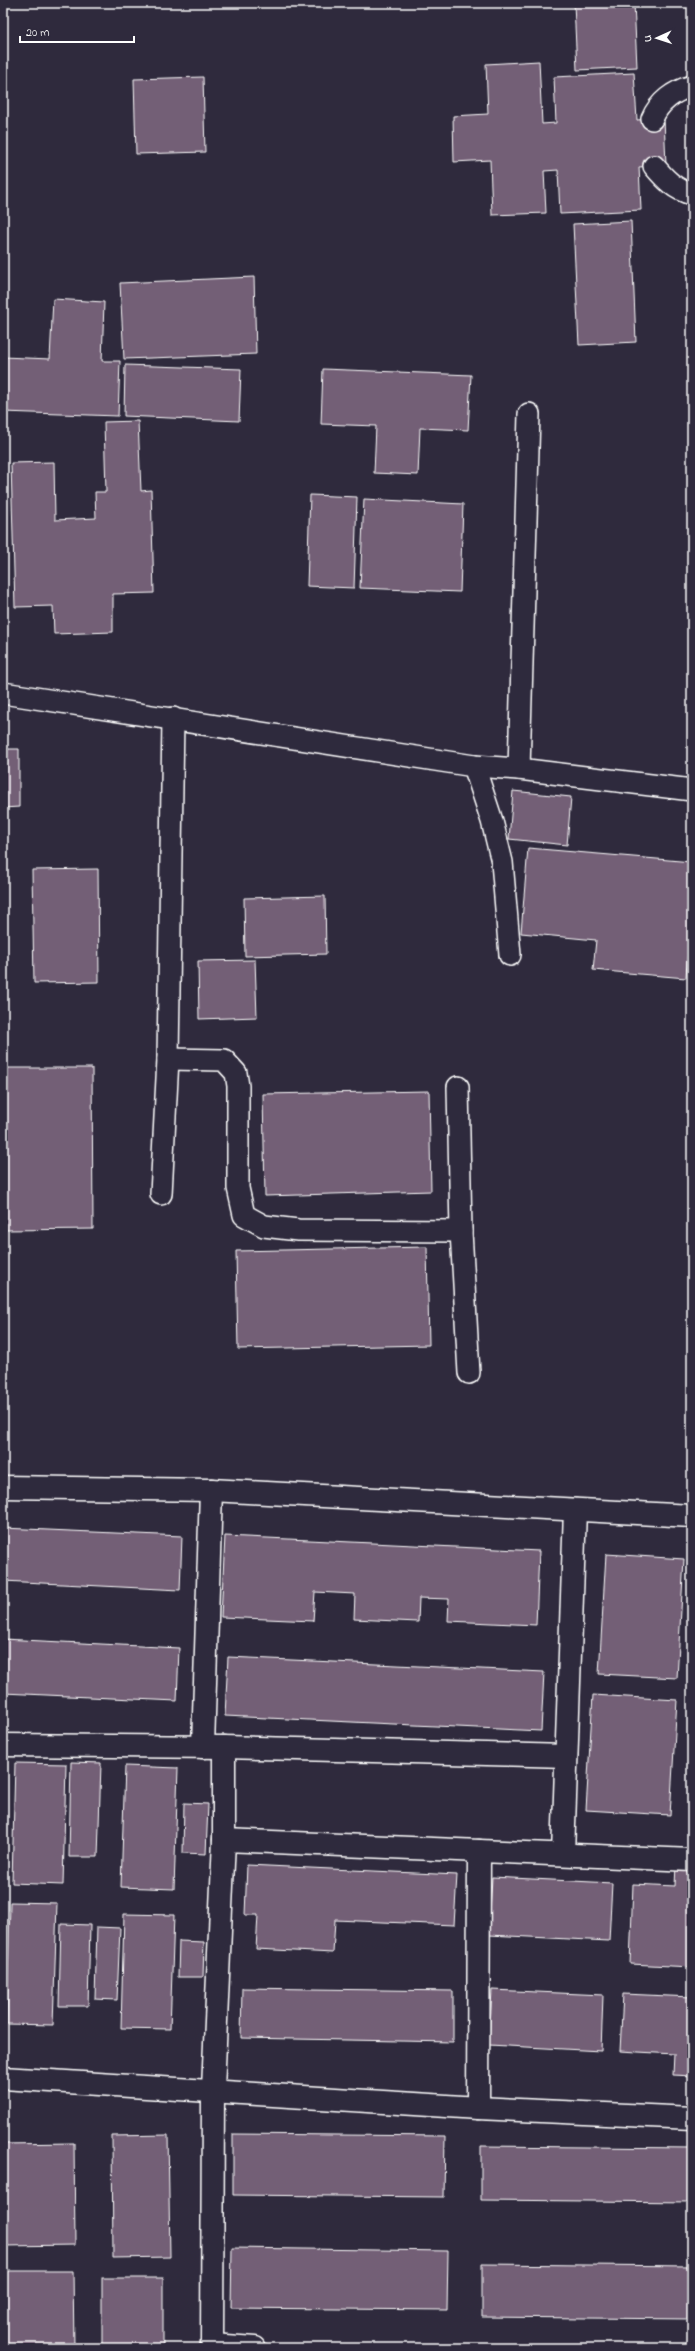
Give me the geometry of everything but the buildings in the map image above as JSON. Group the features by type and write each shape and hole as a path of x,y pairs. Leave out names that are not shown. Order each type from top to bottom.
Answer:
{"street":[{"path":"3,1487 211,1490 692,1516"},
{"path":"203,1747 211,1490"},
{"path":"562,1854 575,1510"},
{"path":"3,1745 224,1747 566,1756"},
{"path":"224,1747 224,1840 212,2090 212,2346 255,2348"},
{"path":"224,1840 692,1860"},
{"path":"478,2108 479,1851"},
{"path":"3,2078 478,2108 692,2118"}],"lane":[{"path":"652,119 657,107 669,97 692,86"},
{"path":"654,166 668,183 683,192 692,194"},
{"path":"519,769 529,414"},
{"path":"3,693 173,718 474,766 519,769 692,790"},
{"path":"161,1194 168,1059 173,718"},
{"path":"474,766 492,821 502,862 510,954"},
{"path":"168,1059 224,1060 236,1073 238,1086 238,1188 244,1215 264,1226 298,1230 461,1231"},
{"path":"458,1087 461,1231 469,1373"}]}
